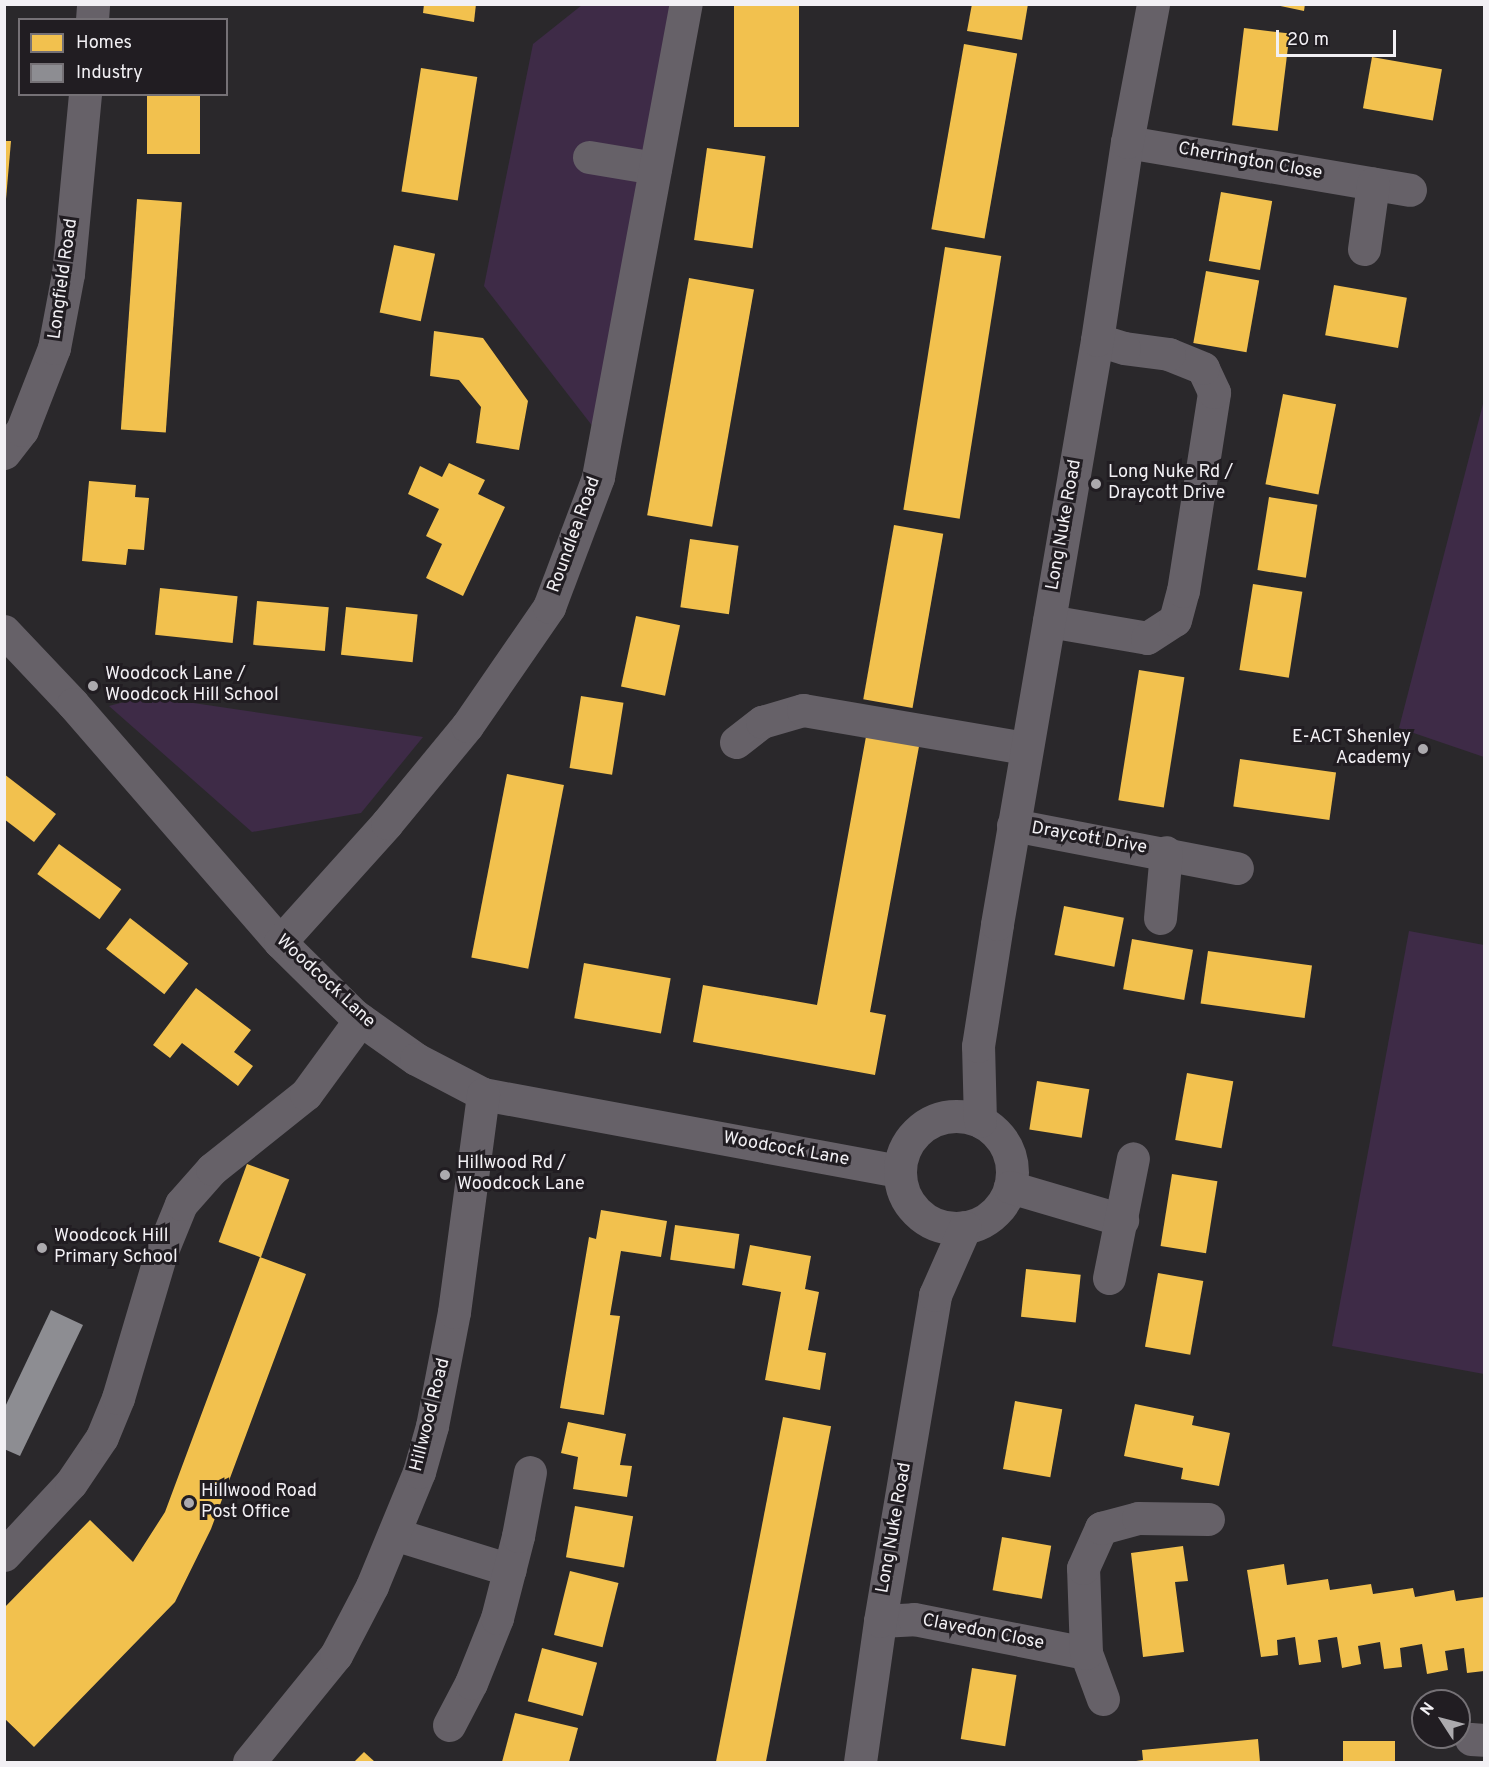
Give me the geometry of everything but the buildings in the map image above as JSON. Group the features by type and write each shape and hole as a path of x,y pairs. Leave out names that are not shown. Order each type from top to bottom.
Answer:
{"street":[{"name":"Roundlea Road","path":"280,942 387,823 467,726 549,607 598,477 686,4"},
{"name":"Long Nuke Road","path":"980,1121 978,1046 1013,825 1097,340 1127,142 1153,4"},
{"name":"Longfield Road","path":"4,453 22,430 54,348 68,274 85,96"},
{"name":"Cherrington Close","path":"1127,142 1410,190"},
{"path":"588,156 655,168"},
{"path":"1364,249 1373,184"},
{"path":"1049,621 1147,638 1175,620 1183,591 1214,392 1203,368 1169,354 1124,348 1097,340"},
{"name":"Woodcock Lane","path":"4,631 73,704 280,942 360,1020 416,1059 483,1094 900,1171"},
{"path":"736,742 762,722 803,710 1026,748"},
{"name":"Draycott Drive","path":"1013,825 1166,852 1237,868"},
{"name":"Draycott Drive","path":"1160,918 1166,852"},
{"path":"4,1555 71,1483 102,1437 118,1398 161,1253 181,1204 212,1170 306,1094 360,1020"},
{"name":"Long Nuke Road","path":"935,1295 922,1217 906,1196 900,1171 903,1155 911,1139 923,1127 938,1119 978,1046"},
{"name":"Hillwood Road","path":"249,1762 336,1655 372,1586 419,1473 432,1426 454,1312 483,1094"},
{"path":"922,1217 935,1224 965,1227 982,1222 996,1211 1010,1188 1012,1171 1009,1154 997,1135 980,1121 967,1117 938,1119"},
{"path":"1109,1278 1133,1158"},
{"path":"1010,1188 1122,1220"},
{"name":"Long Nuke Road","path":"860,1762 880,1621 935,1295 965,1227"},
{"path":"449,1725 485,1652 510,1570 530,1472"},
{"path":"1103,1700 1086,1653 1083,1568 1101,1528 1138,1518 1208,1519"},
{"path":"394,1534 510,1570"},
{"name":"Clavedon Close","path":"880,1621 914,1619 1086,1653"}],"shaded area":[{"path":"582,5 686,5 604,441 484,286 533,44"},
{"path":"1484,400 1484,757 1399,728"},
{"path":"146,696 423,737 361,813 252,832 109,706"},
{"path":"1409,931 1484,945 1484,1374 1332,1346"}],"place":[{"name":"Long Nuke Rd / Draycott Drive","path":"1096,484"},
{"name":"Woodcock Lane / Woodcock Hill School","path":"93,686"},
{"name":"E-ACT Shenley Academy","path":"1423,749"},
{"name":"Hillwood Rd / Woodcock Lane","path":"445,1175"},
{"name":"Woodcock Hill Primary School","path":"42,1248"},
{"name":"Hillwood Road Post Office","path":"189,1503"}]}
